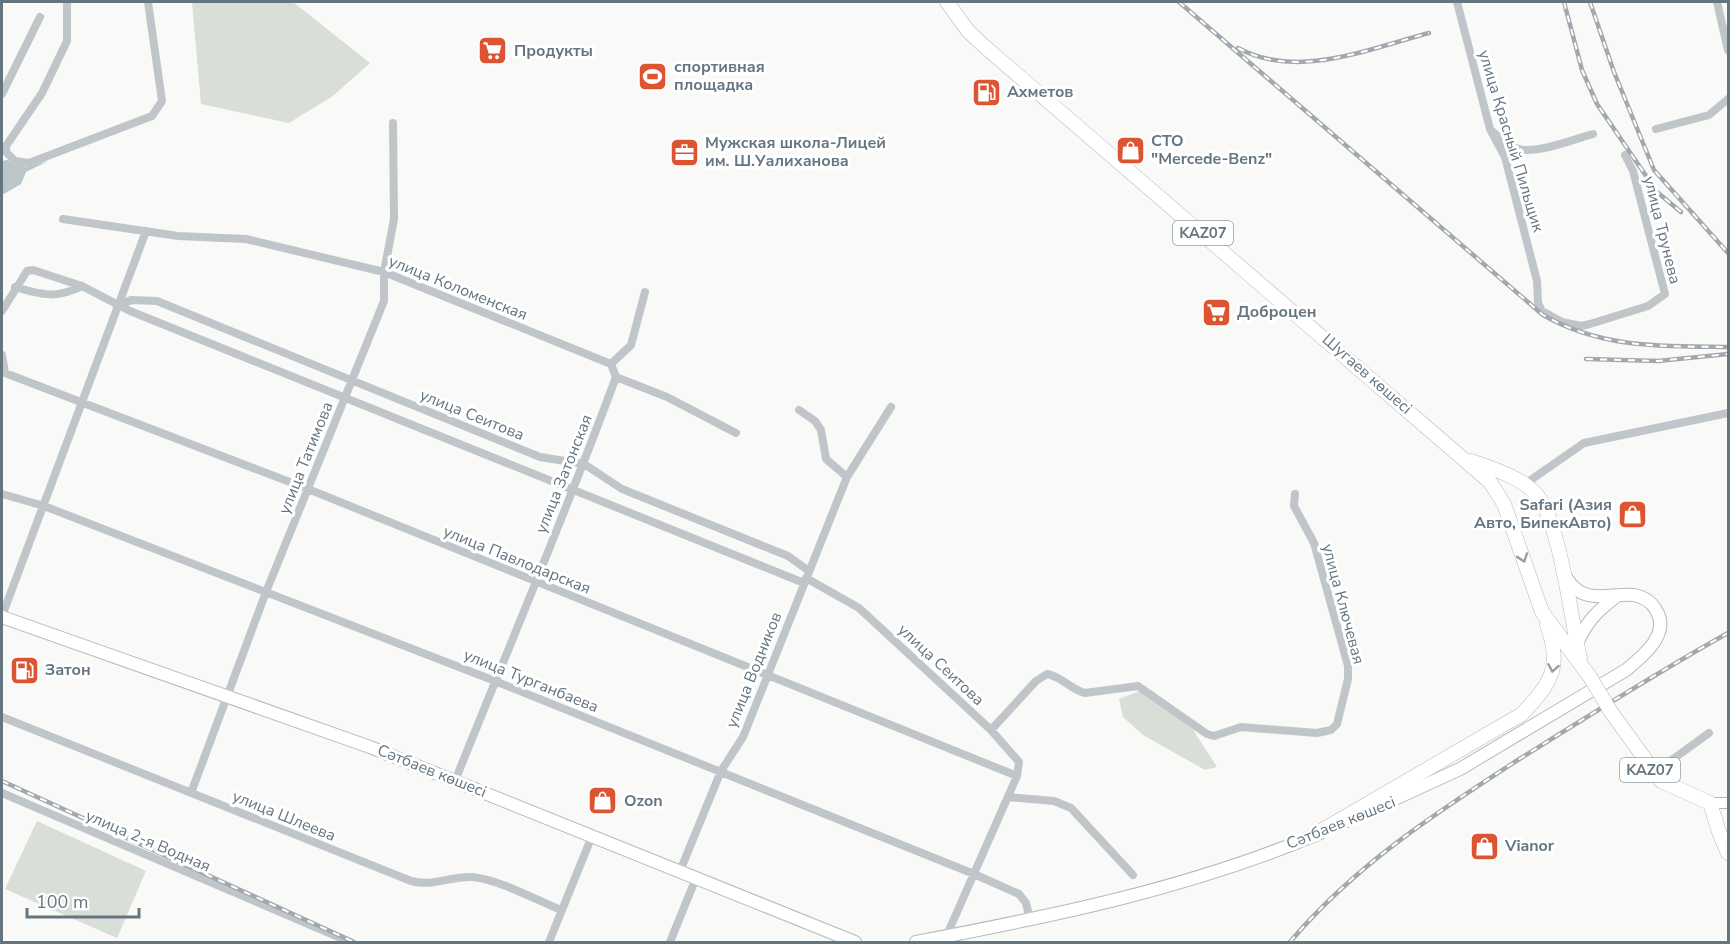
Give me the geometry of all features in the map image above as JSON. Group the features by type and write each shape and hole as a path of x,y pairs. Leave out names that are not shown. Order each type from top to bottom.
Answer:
{"highway":[{"name":"Шугаев көшесі","path":"946,2 968,31 984,46 1490,482 1504,504 1542,612 1586,671 1653,774 1661,781 1710,803"},
{"name":"Шугаев көшесі","path":"1466,459 1525,484 1542,501 1552,530 1570,603"},
{"path":"1504,504 1505,495 1512,488 1525,484"},
{"path":"1542,612 1551,618 1559,618 1565,613 1570,603"},
{"name":"KAZ07","path":"1570,603 1577,644"},
{"path":"1312,836 1522,714 1547,687 1552,675 1554,650 1542,612"},
{"name":"Шугаев көшесі","path":"1577,644 1586,671"},
{"path":"1710,803 1728,853"}],"main road":[{"name":"Сәтбаев көшесі","path":"916,942 1030,920 1184,884 1312,836 1406,796 1460,769 1626,670 1643,656 1656,640 1660,628 1658,613 1646,598 1635,595 1587,595 1571,586 1562,571"},
{"path":"1577,644 1584,625 1599,609 1617,596"},
{"name":"Сәтбаев көшесі","path":"2,616 370,747 855,942"},
{"name":"Шугаев көшесі","path":"1710,803 1728,803"}],"street":[{"path":"66,2 67,41 42,93 4,147 10,158 29,163 152,116 158,111 162,101 148,2"},
{"name":"улица Красный Пильщик","path":"1457,2 1490,129 1505,157 1537,281 1538,303 1542,311 1552,317 1581,326 1648,306"},
{"path":"1716,2 1728,50"},
{"path":"2,94 40,17"},
{"path":"1656,129 1709,115 1728,99"},
{"name":"улица Татимова","path":"191,793 226,696 384,301 384,272 394,231 393,123"},
{"path":"1490,129 1512,147 1522,150 1533,150 1593,134"},
{"name":"улица Трунева","path":"1625,155 1633,171 1665,290 1660,299 1648,306"},
{"name":"улица Коломенская","path":"63,219 178,236 246,239 384,272 611,364"},
{"path":"2,616 146,231"},
{"name":"улица Сеитова","path":"2,311 22,275 33,270 82,286 120,305 573,490 806,577 859,608 991,730 1019,762 1017,776"},
{"path":"15,287 40,294 65,295 82,286"},
{"path":"645,292 632,345 611,364 616,377 667,397 736,433"},
{"name":"улица Сеитова","path":"120,305 131,300 157,301 540,457 584,464 622,489 788,556 806,577"},
{"name":"улица Павлодарская","path":"2,355 3,373 308,489 1017,776"},
{"name":"улица Затонская","path":"455,781 534,581 584,464 616,377"},
{"name":"улица Водников","path":"680,871 721,771 743,738 847,477 891,407"},
{"path":"799,410 815,421 821,430 826,459 847,477"},
{"path":"1525,484 1584,443 1728,413"},
{"name":"улица Турганбаева","path":"2,494 44,506 495,681 974,874 1019,894 1026,903 1030,920"},
{"name":"улица Ключевая","path":"991,730 1036,681 1047,674 1054,675 1077,691 1085,693 1138,686 1199,730 1214,736 1241,727 1317,733 1331,730 1336,724 1348,679 1348,666 1314,543 1294,506 1295,494"},
{"name":"улица Шлеева","path":"2,717 411,881 435,884 471,877 561,910"},
{"path":"1653,774 1709,733"},
{"path":"946,937 1017,776"},
{"name":"улица 2-я Водная","path":"2,793 350,942"},
{"path":"1008,796 1054,801 1071,808 1133,875"},
{"path":"549,942 592,836"},
{"path":"670,942 696,878"}],"shaded area":[{"path":"192,2 293,2 370,63 333,96 289,123 201,104"},
{"path":"7,160 25,167 48,161 26,172 21,184 2,195 2,161"},
{"path":"1142,690 1190,725 1217,767 1205,770 1143,735 1123,717 1119,699"},
{"path":"37,821 146,871 117,938 5,889"}],"railway":[{"path":"1179,2 1543,315 1565,326 1610,340 1656,345 1728,347"},
{"path":"1564,2 1582,70 1597,104 1657,192 1681,212"},
{"path":"1590,2 1614,72 1654,170 1728,253"},
{"path":"1238,48 1261,57 1308,62 1357,53 1429,33"},
{"path":"1586,359 1658,361 1728,354"},
{"path":"1290,942 1342,888 1398,841 1490,778 1650,678 1728,633"},
{"path":"2,781 354,942"}],"place":[{"name":"Продукты","path":"493,51"},
{"name":"спортивная площадка","path":"653,76"},
{"name":"Ахметов","path":"986,92"},
{"name":"СТО \"Mercede-Benz\"","path":"1130,150"},
{"name":"Мужская школа-Лицей им. Ш.Уалиханова","path":"684,152"},
{"name":"Доброцен","path":"1216,312"},
{"name":"Safari (Азия Авто, БипекАвто)","path":"1633,514"},
{"name":"Затон","path":"24,670"},
{"name":"Ozon","path":"603,801"},
{"name":"Vianor","path":"1484,846"}]}
